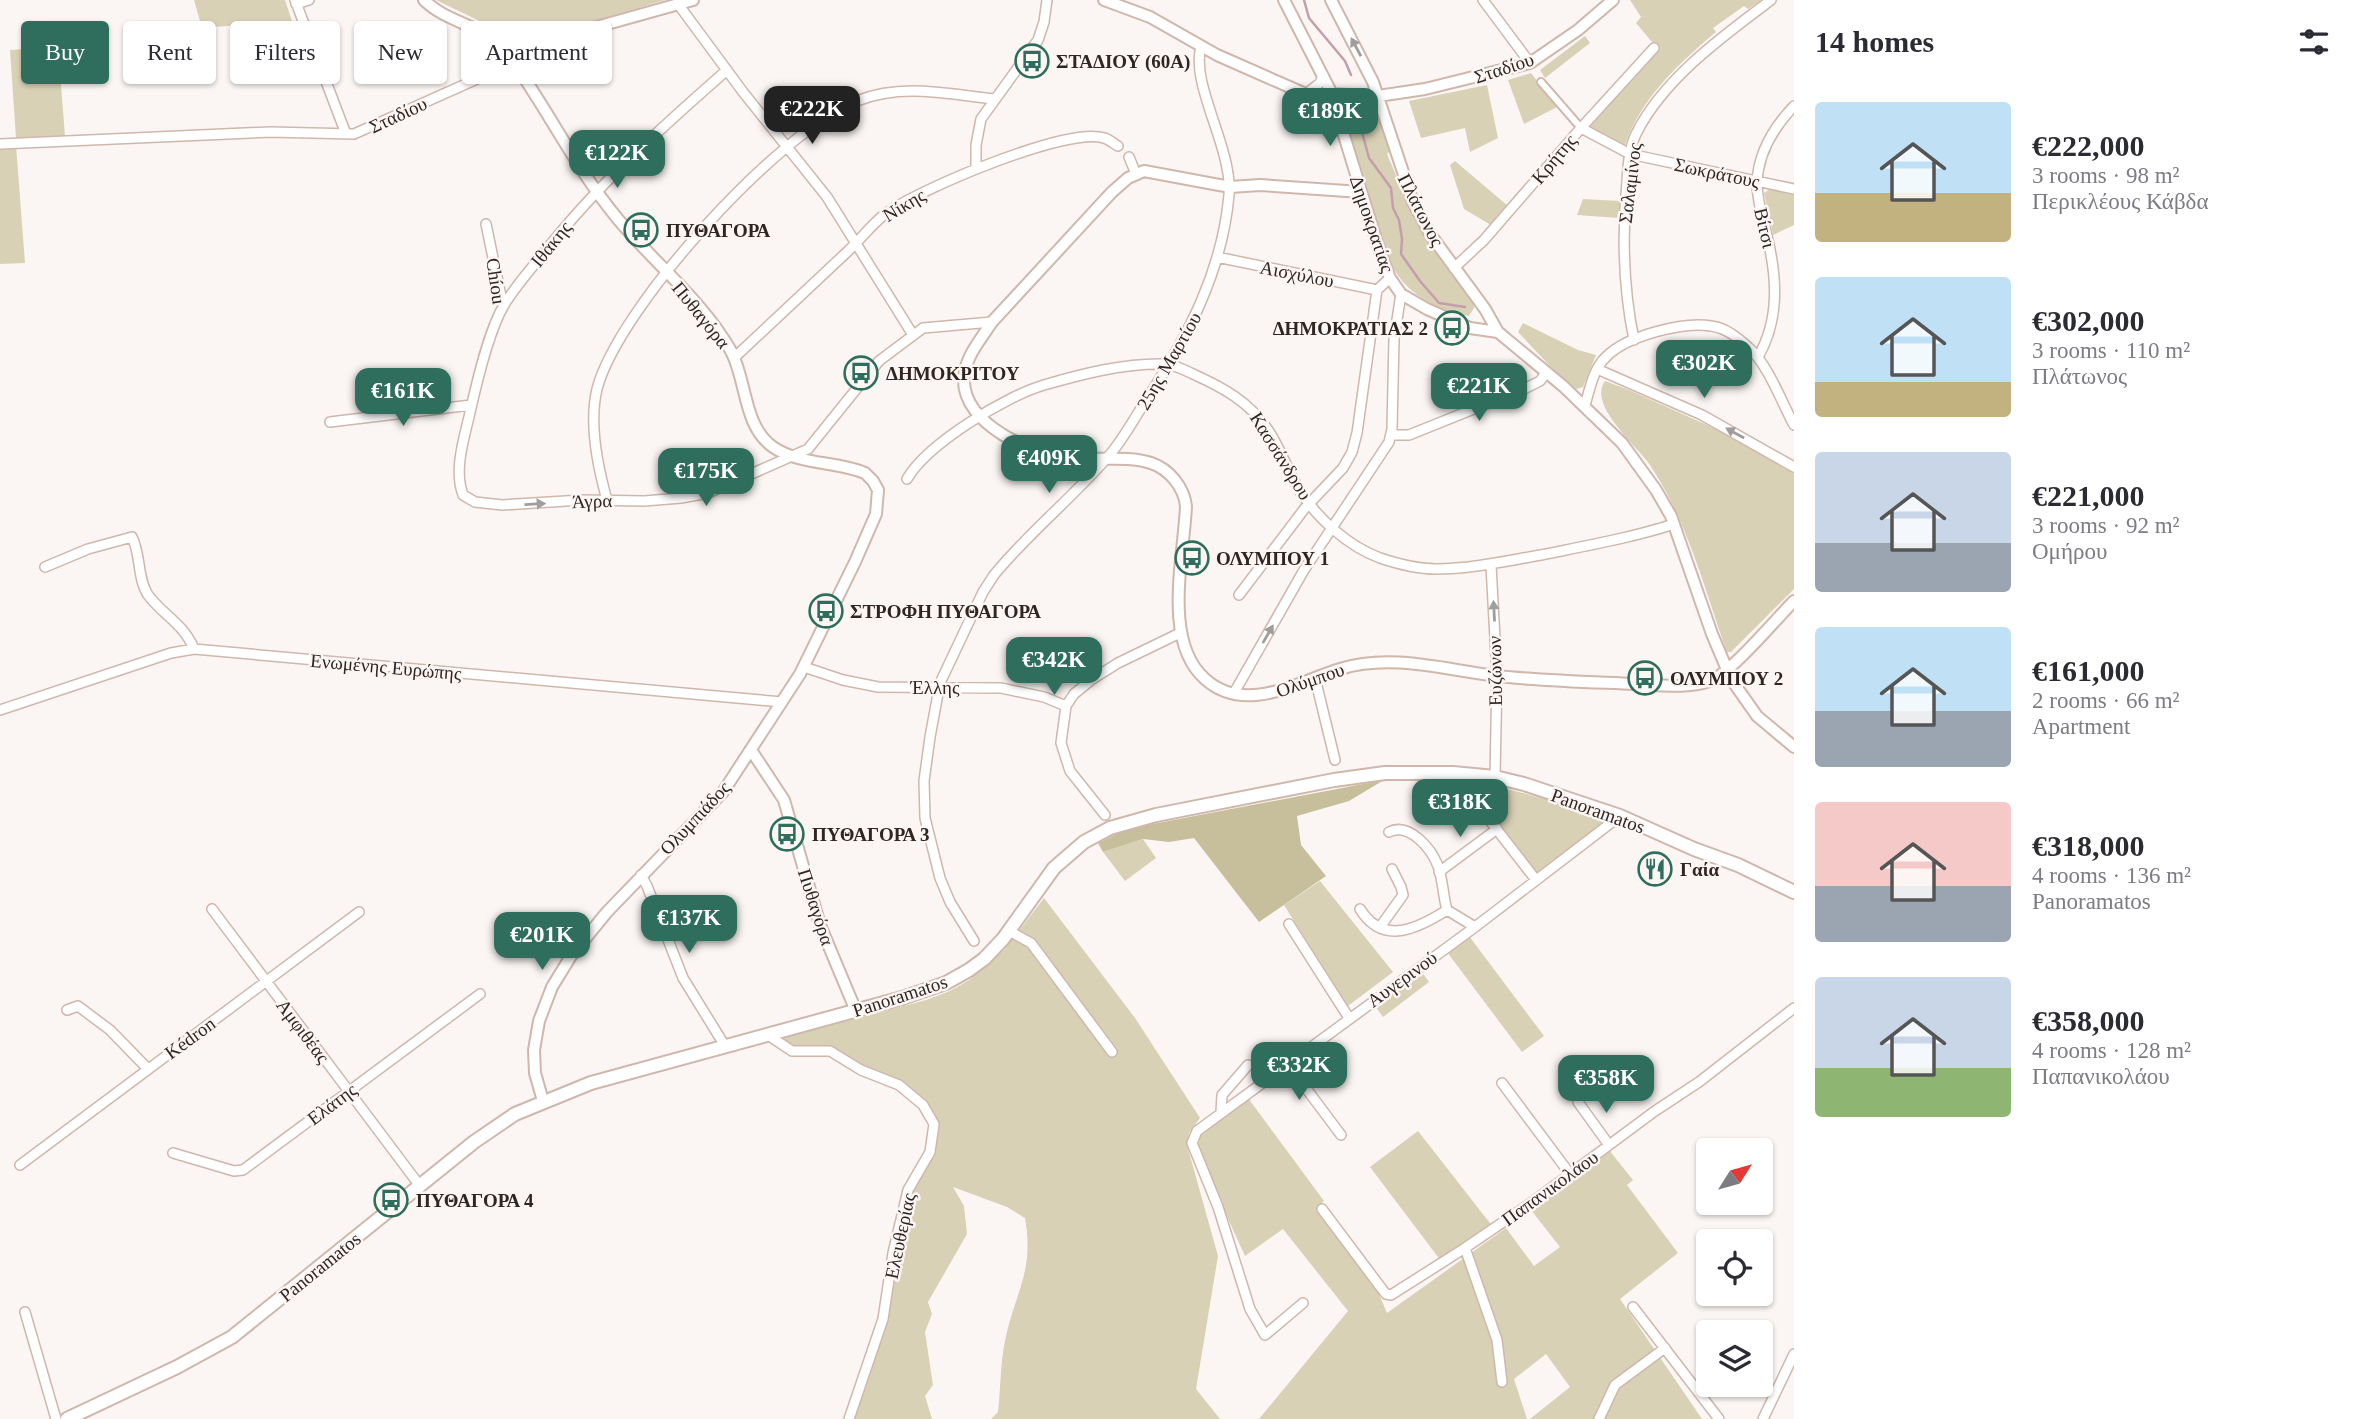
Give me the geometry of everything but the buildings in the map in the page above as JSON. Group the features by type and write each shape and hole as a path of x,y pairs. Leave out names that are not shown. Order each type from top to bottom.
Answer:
{"main road":[{"name":"Panoramatos","path":"67,1419 177,1367 232,1337 494,1127 543,1101 591,1083 856,1011 956,978 984,959 1009,931 1061,861 1084,842 1116,825 1334,780 1385,773 1453,773 1495,777 1620,816 1738,865 1794,892"}],"street":[{"path":"309,0 296,2 346,134"},
{"name":"Πυθαγόρα","path":"424,0 461,22"},
{"name":"Σταδίου","path":"612,23 693,0"},
{"path":"976,169 979,125 993,99 1038,40 1047,0"},
{"name":"Δημοκρατίας","path":"1284,0 1323,75 1390,278 1401,294 1427,309 1470,328 1498,332 1585,405 1612,432 1656,489 1674,524 1727,671 1757,716 1794,747"},
{"name":"Πλάτωνος","path":"1331,0 1368,69 1413,202 1430,234 1485,309 1498,332"},
{"path":"1483,0 1530,63"},
{"name":"Σταδίου","path":"1111,1 1150,16 1201,47 1313,97 1332,99 1425,89 1530,63 1613,0"},
{"name":"Σαλαμίνος","path":"1634,340 1624,255 1626,188 1633,140 1643,122 1677,79 1717,40 1771,0"},
{"path":"678,4 827,197 913,335 923,328 992,322"},
{"name":"25ης Μαρτίου","path":"974,941 942,884 925,818 925,771 939,687 983,592 994,575 1122,439 1170,364 1199,311 1224,229 1230,187 1228,170 1198,66 1201,47"},
{"name":"Κρήτης","path":"1454,268 1493,231 1654,48"},
{"name":"Ιθάκης","path":"503,306 596,190 662,126 727,70"},
{"path":"1311,90 1320,83 1323,75"},
{"name":"Σωκράτους","path":"1541,82 1581,128 1630,154 1794,188"},
{"name":"Σταδίου","path":"0,144 270,132 359,133 467,84"},
{"name":"Πυθαγόρα","path":"529,84 596,190 617,218 709,321 734,358 758,430 774,448 794,456 865,473 873,481 878,495 874,521 804,667 751,750 784,800 820,925 856,1011"},
{"name":"Σταδίου","path":"1292,86 1332,99"},
{"path":"607,500 596,448 597,391 606,366 666,272 710,222 788,146 835,112 856,101 891,91 918,90 993,99"},
{"name":"Βίτσι","path":"1758,357 1770,328 1775,278 1757,182 1768,140 1794,106"},
{"name":"Νίκης","path":"734,358 856,244 882,216 903,202 976,169 1066,139 1088,136 1105,138 1118,146"},
{"path":"1129,156 1140,173"},
{"path":"979,418 964,380 967,363 975,345 992,322 1128,178 1140,173 1230,187 1260,185 1361,192"},
{"name":"Chíou","path":"467,499 460,486 459,468 471,405 503,306 486,224"},
{"name":"Αισχύλου","path":"1217,257 1377,290"},
{"path":"1239,595 1309,503 1341,471 1354,447 1377,290 1390,278"},
{"path":"1234,693 1304,570 1386,449 1391,435 1394,339 1401,294"},
{"path":"1585,405 1597,369 1609,354 1634,340 1673,328 1707,325 1730,333 1758,357 1794,425"},
{"name":"Άγρα","path":"467,499 502,505 644,501 708,493 794,456 812,445 879,361 913,335"},
{"name":"Κασσάνδρου","path":"907,479 938,445 1022,392 1105,370 1170,364 1210,382 1250,407 1268,430 1299,490 1309,503 1355,546 1378,557 1410,567 1438,569 1491,565 1620,539 1674,524"},
{"path":"1597,369 1702,415 1794,467"},
{"path":"1391,435 1409,435 1506,397 1538,383 1546,373"},
{"path":"330,422 471,405"},
{"name":"Ολύμπου","path":"979,418 1007,438 1041,451 1069,458 1141,461 1154,464 1174,478 1183,492 1186,510 1180,633 1188,656 1200,675 1216,688 1234,693 1266,694 1347,667 1377,662 1411,663 1497,676 1585,682 1671,685 1706,682 1727,671 1794,601"},
{"path":"45,567 88,549 132,537 136,544 145,589 184,629 194,649"},
{"name":"Ευζώνων","path":"1491,565 1497,676 1495,777"},
{"path":"1105,815 1070,772 1061,743 1066,706 1074,694 1091,680 1118,663 1180,633"},
{"name":"Ενωμένης Ευρώπης","path":"0,710 170,653 194,649 782,702"},
{"name":"Έλλης","path":"804,667 843,680 877,687 1001,688 1044,697 1066,706"},
{"path":"1315,678 1335,760"},
{"name":"Ολυμπιάδος","path":"543,1101 535,1073 534,1050 539,1021 558,975 576,949 640,876 723,792 751,750"},
{"path":"1453,773 1536,880"},
{"name":"Αυγερινού","path":"1303,1303 1265,1335 1254,1319 1218,1207 1192,1143 1197,1131 1475,927 1620,816"},
{"path":"1389,832 1404,829 1413,834 1433,856 1447,910 1475,927"},
{"path":"1439,872 1497,829"},
{"path":"1380,927 1403,895 1392,869"},
{"path":"640,876 647,886 682,978 725,1046"},
{"name":"Αμφιθέας","path":"212,909 420,1186"},
{"path":"1360,909 1367,919 1384,930 1398,932 1429,921 1447,910"},
{"name":"Kédron","path":"20,1165 359,912"},
{"path":"1289,924 1349,1018"},
{"path":"1009,931 1031,943 1112,1052"},
{"name":"Ελάτης","path":"173,1153 240,1172 480,994"},
{"path":"67,1010 78,1006 99,1021 148,1069"},
{"name":"Παπανικολάου","path":"1322,1209 1386,1294 1391,1295 1465,1248 1655,1111 1699,1083 1794,1008"},
{"name":"Ελευθερίας","path":"768,1035 792,1051 830,1051 860,1070 899,1085 923,1105 934,1124 930,1152 908,1190 893,1254 884,1319 849,1419"},
{"path":"1299,1056 1298,1073 1303,1083 1341,1135"},
{"path":"1222,1112 1222,1095 1248,1065"},
{"path":"1502,1083 1570,1174"},
{"path":"1578,1102 1609,1145"},
{"path":"1465,1248 1497,1340 1502,1382"},
{"path":"1633,1307 1719,1419"},
{"path":"25,1312 56,1419"},
{"path":"1599,1419 1615,1385 1665,1348"},
{"path":"1763,1419 1794,1354"}],"shaded area":[{"path":"194,0 285,0 292,21 230,21 230,26 216,27 216,21 200,21"},
{"path":"436,0 665,0 594,21 480,21"},
{"path":"1630,0 1761,0 1748,9 1744,6 1713,28 1716,32 1675,69 1651,97 1625,145 1588,127 1658,49 1636,23 1641,17"},
{"path":"1585,36 1590,43 1545,78 1540,70"},
{"path":"21,49 21,84 61,84 65,136 16,138 10,50"},
{"path":"1531,73 1557,107 1524,124 1508,80"},
{"path":"1487,85 1498,138 1470,152 1465,128 1421,138 1409,101"},
{"path":"1348,107 1376,111 1390,151 1387,154 1407,201 1449,270 1473,299 1474,308 1469,316 1442,309 1425,300 1409,289 1393,267 1375,226 1342,114"},
{"path":"16,145 25,263 0,264 0,147"},
{"path":"1455,161 1508,206 1491,225 1464,209 1450,165"},
{"path":"1770,189 1794,192 1794,225 1773,235 1764,193"},
{"path":"1583,199 1620,201 1619,218 1577,215"},
{"path":"1523,323 1578,350 1596,355 1583,387 1576,389 1518,332"},
{"path":"1605,381 1716,429 1794,472 1794,589 1731,652 1727,652 1693,552 1674,507 1650,465 1608,413 1601,391"},
{"path":"1384,780 1349,801 1297,816 1301,845 1326,876 1259,922 1194,838 1169,842 1143,839 1103,852 1098,843 1116,834 1147,825"},
{"path":"1466,781 1520,792 1608,819 1537,875"},
{"path":"1143,839 1156,858 1125,881 1103,852"},
{"path":"1320,881 1393,972 1348,1006 1284,905"},
{"path":"1044,898 1135,1018 1200,1118 1189,1133 1187,1145 1218,1256 1196,1389 1220,1419 991,1419 998,1412 1004,1345 1026,1266 1025,1218 1007,1207 953,1187 964,1206 967,1234 928,1302 932,1314 925,1332 933,1385 925,1396 932,1419 851,1419 884,1323 910,1194 934,1125 923,1103 877,1074 841,1055 790,1046 783,1038 926,1000 950,991 969,980 1004,950"},
{"path":"1469,936 1544,1036 1522,1052 1447,952"},
{"path":"1421,971 1429,982 1383,1017 1375,1006"},
{"path":"1248,1098 1324,1201 1317,1207 1376,1287 1387,1313 1506,1228 1534,1266 1560,1247 1531,1210 1609,1150 1633,1180 1627,1185 1678,1253 1620,1299 1702,1419 1530,1419 1570,1387 1546,1354 1514,1379 1527,1419 1259,1419 1348,1311 1283,1229 1245,1256 1193,1142 1197,1132"},
{"path":"1418,1131 1493,1227 1441,1261 1370,1167"}],"waterway":[{"path":"1304,0 1309,18 1345,61 1351,75"},
{"path":"1359,121 1369,158 1391,188 1393,208 1399,220 1402,239 1401,254 1439,303 1465,307"}],"place":[{"name":"ΣΤΑΔΙΟΥ (60A)","path":"1032,61"},
{"name":"ΠΥΘΑΓΟΡΑ","path":"641,230"},
{"name":"ΔΗΜΟΚΡΑΤΙΑΣ 2","path":"1452,328"},
{"name":"ΔΗΜΟΚΡΙΤΟΥ","path":"861,373"},
{"name":"ΟΛΥΜΠΟΥ 1","path":"1192,558"},
{"name":"ΣΤΡΟΦΗ ΠΥΘΑΓΟΡΑ","path":"826,611"},
{"name":"ΟΛΥΜΠΟΥ 2","path":"1645,678"},
{"name":"ΠΥΘΑΓΟΡΑ 3","path":"787,834"},
{"name":"Γαία","path":"1655,869"},
{"name":"ΠΥΘΑΓΟΡΑ 4","path":"391,1200"}]}
